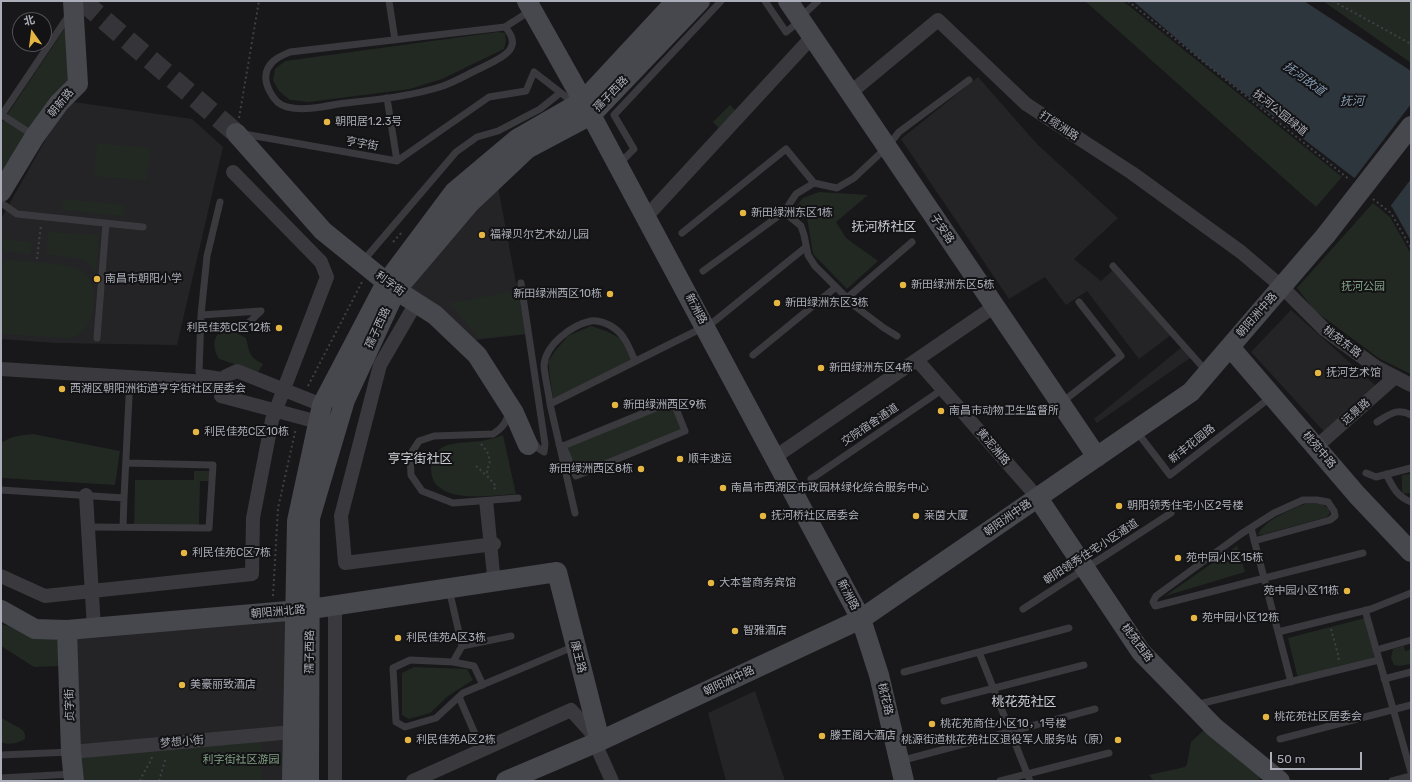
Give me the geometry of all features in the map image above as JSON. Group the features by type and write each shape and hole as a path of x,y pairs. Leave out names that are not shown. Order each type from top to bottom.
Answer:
{"main road":[{"name":"孺子西路","path":"584,110 676,1"},
{"name":"孺子西路","path":"309,781 303,610 297,521 320,413 391,286 454,192 517,139 584,110 670,44 700,1"},
{"name":"子安路","path":"788,1 1097,457"},
{"name":"朝新路","path":"1,192 35,136 59,103 78,84 73,5"},
{"name":"新洲路","path":"529,5 858,621"},
{"name":"新洲路","path":"584,110 618,165 646,217 702,329 775,457 858,621"},
{"name":"朝阳洲中路","path":"506,781 598,742 858,621 1191,392 1326,235 1411,126"},
{"name":"利字街","path":"236,133 323,231 391,286 435,314 477,355 511,409 528,445"},
{"name":"孺子西路","path":"292,781 293,732 310,518 345,400 391,286"},
{"name":"桃苑中路","path":"1230,347 1357,495 1411,552"},
{"name":"桃苑西路","path":"1038,498 1141,652 1214,727 1280,781"},
{"name":"朝阳洲北路","path":"1,610 35,629 67,630 303,610 557,572"},
{"name":"康王路","path":"557,572 598,742"},
{"name":"桃花路","path":"858,621 879,675 904,781"},
{"name":"桃花路","path":"858,621 896,781"},
{"name":"贞字街","path":"67,630 71,752 74,778"}],"street":[{"name":"打缆洲路","path":"850,93 938,20 1026,104 1132,173 1242,252 1282,287"},
{"path":"646,217 812,37"},
{"path":"1,576 45,596 252,574 253,518 272,420 327,278 321,262 233,172"},
{"name":"桃苑东路","path":"1282,287 1326,330 1376,367 1411,385"},
{"path":"416,302 380,365 341,516 344,563 490,544"},
{"path":"775,457 995,306"},
{"name":"黄泥洲路","path":"917,360 1038,498"},
{"path":"1,369 130,377 225,379 237,371 284,390 320,413"},
{"name":"远景路","path":"1316,447 1396,377"},
{"path":"225,379 221,396 276,411 320,413"},
{"path":"86,495 94,628"},
{"path":"335,606 335,781"},
{"path":"413,781 572,710 598,742"},
{"name":"梦想小街","path":"71,752 293,732"},
{"name":"康王路","path":"598,742 612,781"}],"lane":[{"path":"388,1 395,40"},
{"path":"618,165 634,149 614,115 670,44 721,1"},
{"path":"765,1 786,32 818,1"},
{"path":"35,136 1,115 73,5"},
{"path":"505,27 511,33 512,44 507,55 444,86 410,95 306,108 286,107 272,98 266,81 267,69 275,59 290,52 505,27 529,5"},
{"path":"387,98 397,161 489,97 526,91 534,72 584,110"},
{"path":"682,233 786,149 814,183 837,188 854,178 887,147 899,132 969,80"},
{"path":"361,262 456,152 477,137 498,131 535,112 560,93"},
{"name":"亨字街","path":"236,133 397,161"},
{"path":"703,271 784,212 796,194 814,183"},
{"path":"220,202 207,256 201,314 199,372 225,379"},
{"path":"1,203 17,214 144,227"},
{"path":"784,212 801,226 808,255 815,266 847,298 884,328 897,336"},
{"path":"97,338 106,223"},
{"path":"847,298 912,242"},
{"path":"550,404 702,329 806,247"},
{"path":"1113,266 1207,373"},
{"path":"511,409 538,448 544,452 545,444 521,283"},
{"path":"753,356 836,286"},
{"path":"1061,403 1121,356 1079,302"},
{"path":"201,314 261,311 243,328"},
{"path":"575,513 561,445 550,404 544,365 547,354 563,334 592,321 604,323 616,328 624,338 635,361"},
{"path":"123,527 130,377"},
{"name":"交院宿舍通道","path":"811,479 943,389"},
{"name":"新丰花园路","path":"1136,430 1170,475 1273,396"},
{"path":"673,401 685,431 576,476 561,445 673,401"},
{"path":"511,409 501,429 493,434 434,436 419,441 410,455 411,475 422,491 453,503 486,503 518,498"},
{"path":"1377,422 1394,412 1404,411 1411,415"},
{"path":"88,527 209,528 213,465 126,464"},
{"path":"1366,473 1376,477 1411,468"},
{"path":"1386,474 1394,490 1401,497 1411,502"},
{"path":"1,490 124,498"},
{"path":"1254,541 1330,520 1335,516 1334,511 1328,502 1303,500 1274,513 1156,596 1153,602 1155,606 1363,553"},
{"path":"486,503 490,504 490,544 494,582"},
{"name":"朝阳领秀住宅小区通道","path":"1023,609 1171,513"},
{"path":"1251,528 1291,682"},
{"path":"449,588 462,646 453,662"},
{"path":"1278,632 1365,610 1411,593"},
{"path":"1365,610 1411,772"},
{"path":"904,672 1069,628"},
{"path":"462,646 511,636"},
{"path":"1376,650 1411,640"},
{"path":"483,685 474,666 453,662 410,660 394,668 396,722 405,726 436,718 463,693 483,685 576,646"},
{"path":"979,652 1029,778"},
{"path":"1193,706 1379,660"},
{"path":"944,701 1084,665"},
{"path":"1384,678 1411,672"},
{"path":"458,697 482,750"},
{"path":"1280,738 1411,705"},
{"path":"900,761 1095,709"},
{"path":"1,755 71,752"},
{"path":"1000,781 1029,778 1109,753"},
{"path":"1392,781 1411,776"},
{"path":"1,778 74,778"}],"path":[{"path":"236,133 259,1"},
{"name":"抚河公园绿道","path":"1128,1 1352,181"},
{"path":"1333,1 1411,44"},
{"path":"1368,195 1391,213 1411,248"},
{"path":"38,259 42,216"},
{"path":"474,435 487,451 490,461 487,472 488,477"},
{"path":"476,466 496,486 486,503"},
{"path":"1328,620 1339,658 1329,672"},
{"path":"140,781 149,766 156,744"},
{"path":"159,781 166,757"}],"shaded area":[{"path":"978,77 1037,144 1118,218 1074,259 1101,281 1113,270 1171,335 1139,359 1087,291 1066,305 1045,277 1009,299 901,139"},
{"name":"南昌市朝阳小学","path":"67,101 192,119 223,147 177,345 55,343 1,339 1,219"},
{"name":"福禄贝尔艺术幼儿园","path":"498,187 516,283 520,287 528,334 475,340 441,309 409,288"},
{"path":"1291,310 1383,392 1329,437 1251,352"},
{"path":"1182,347 1190,358 1097,423 1094,419"},
{"path":"288,615 285,781 81,781 70,633"},
{"path":"755,691 785,781 726,781 708,713"}],"green space":[{"path":"1085,1 1123,1 1342,177 1316,207"},
{"path":"1323,1 1411,1 1411,63"},
{"path":"69,22 69,81 1,181 1,124 49,52 52,52 52,48"},
{"path":"498,32 505,33 506,41 504,49 442,79 410,89 309,102 290,100 279,91 273,80 275,69 285,61"},
{"path":"730,105 736,111 719,128 713,122"},
{"path":"97,143 150,148 147,181 94,176"},
{"path":"819,192 868,195 836,222 846,238 878,261 847,289 813,254 807,217 793,210 803,198"},
{"path":"63,199 125,205 124,216 62,210"},
{"name":"抚河公园","path":"1373,203 1390,217 1411,254 1411,374 1380,359 1315,311 1297,288"},
{"path":"48,232 99,235 96,272 88,262 81,259 46,254"},
{"path":"1,239 32,242 31,254 1,251"},
{"path":"8,260 56,264 80,270 87,277 92,286 94,296 94,307 87,326 80,333 71,338 1,334 1,262"},
{"path":"518,290 525,334 479,338 450,303"},
{"path":"591,326 620,338 631,360 553,399 548,362 568,336"},
{"path":"226,330 233,331 246,338 250,354 263,364 258,372 219,359 214,346 218,335"},
{"path":"672,401 684,430 576,475 564,446"},
{"path":"33,434 120,451 115,485 2,478 1,443 13,437"},
{"path":"503,435 516,494 464,496 451,493 440,488 433,480 431,467 432,461 441,448 453,444 488,440"},
{"path":"194,471 209,471 209,481 200,481 199,526 134,526 135,480 194,480"},
{"path":"1411,474 1411,493 1402,494 1402,475"},
{"path":"1305,504 1322,504 1328,508 1330,513 1327,517 1258,535 1261,530 1272,520 1285,512"},
{"path":"1237,546 1245,572 1165,596"},
{"path":"1365,618 1375,658 1298,678 1288,638"},
{"path":"1,624 61,641 60,666 34,667 1,646"},
{"path":"1404,646 1405,651 1411,649 1411,664 1399,666 1394,665 1391,658 1393,649"},
{"path":"414,667 467,669 473,680 448,696 430,713 409,719 402,715 402,673"},
{"path":"1,718 23,731 25,734 25,739 20,742 9,744 3,743 1,741"},
{"path":"1204,730 1267,777 1254,781 1154,781 1149,775 1185,767 1187,764 1191,742"},
{"name":"利字街社区游园","path":"261,738 262,781 83,781 79,755"}],"water":[{"name":"抚河","path":"1133,1 1304,1 1411,71 1411,241 1392,207 1206,64"}],"pier":[{"path":"1411,104 1411,179 1389,208 1353,180"}],"tunnel":[{"path":"82,1 236,133"}],"place":[{"name":"朝阳居1.2.3号","path":"327,122"},
{"name":"新田绿洲东区1栋","path":"743,213"},
{"name":"福禄贝尔艺术幼儿园","path":"482,235"},
{"name":"南昌市朝阳小学","path":"97,279"},
{"name":"新田绿洲东区5栋","path":"903,285"},
{"name":"新田绿洲西区10栋","path":"610,294"},
{"name":"新田绿洲东区3栋","path":"777,303"},
{"name":"利民佳苑C区12栋","path":"279,328"},
{"name":"新田绿洲东区4栋","path":"821,368"},
{"name":"抚河艺术馆","path":"1318,373"},
{"name":"西湖区朝阳洲街道亨字街社区居委会","path":"62,389"},
{"name":"新田绿洲西区9栋","path":"615,405"},
{"name":"南昌市动物卫生监督所","path":"941,411"},
{"name":"利民佳苑C区10栋","path":"196,432"},
{"name":"顺丰速运","path":"680,459"},
{"name":"新田绿洲西区8栋","path":"641,469"},
{"name":"南昌市西湖区市政园林绿化综合服务中心","path":"723,488"},
{"name":"朝阳领秀住宅小区2号楼","path":"1119,506"},
{"name":"抚河桥社区居委会","path":"763,516"},
{"name":"莱茵大厦","path":"916,516"},
{"name":"利民佳苑C区7栋","path":"184,553"},
{"name":"苑中园小区15栋","path":"1178,558"},
{"name":"大本营商务宾馆","path":"711,583"},
{"name":"苑中园小区11栋","path":"1347,591"},
{"name":"苑中园小区12栋","path":"1194,618"},
{"name":"智雅酒店","path":"735,631"},
{"name":"利民佳苑A区3栋","path":"398,638"},
{"name":"美豪丽致酒店","path":"182,685"},
{"name":"桃花苑社区居委会","path":"1266,717"},
{"name":"桃花苑商住小区10，1号楼","path":"932,724"},
{"name":"滕王阁大酒店","path":"822,736"},
{"name":"利民佳苑A区2栋","path":"408,740"},
{"name":"桃源街道桃花苑社区退役军人服务站（原）","path":"1118,740"}],"district":[{"name":"抚河桥社区","path":"884,227"},
{"name":"亨字街社区","path":"420,459"},
{"name":"桃花苑社区","path":"1024,702"}],"water label":[{"name":"抚河故道","path":"1304,79"}]}
